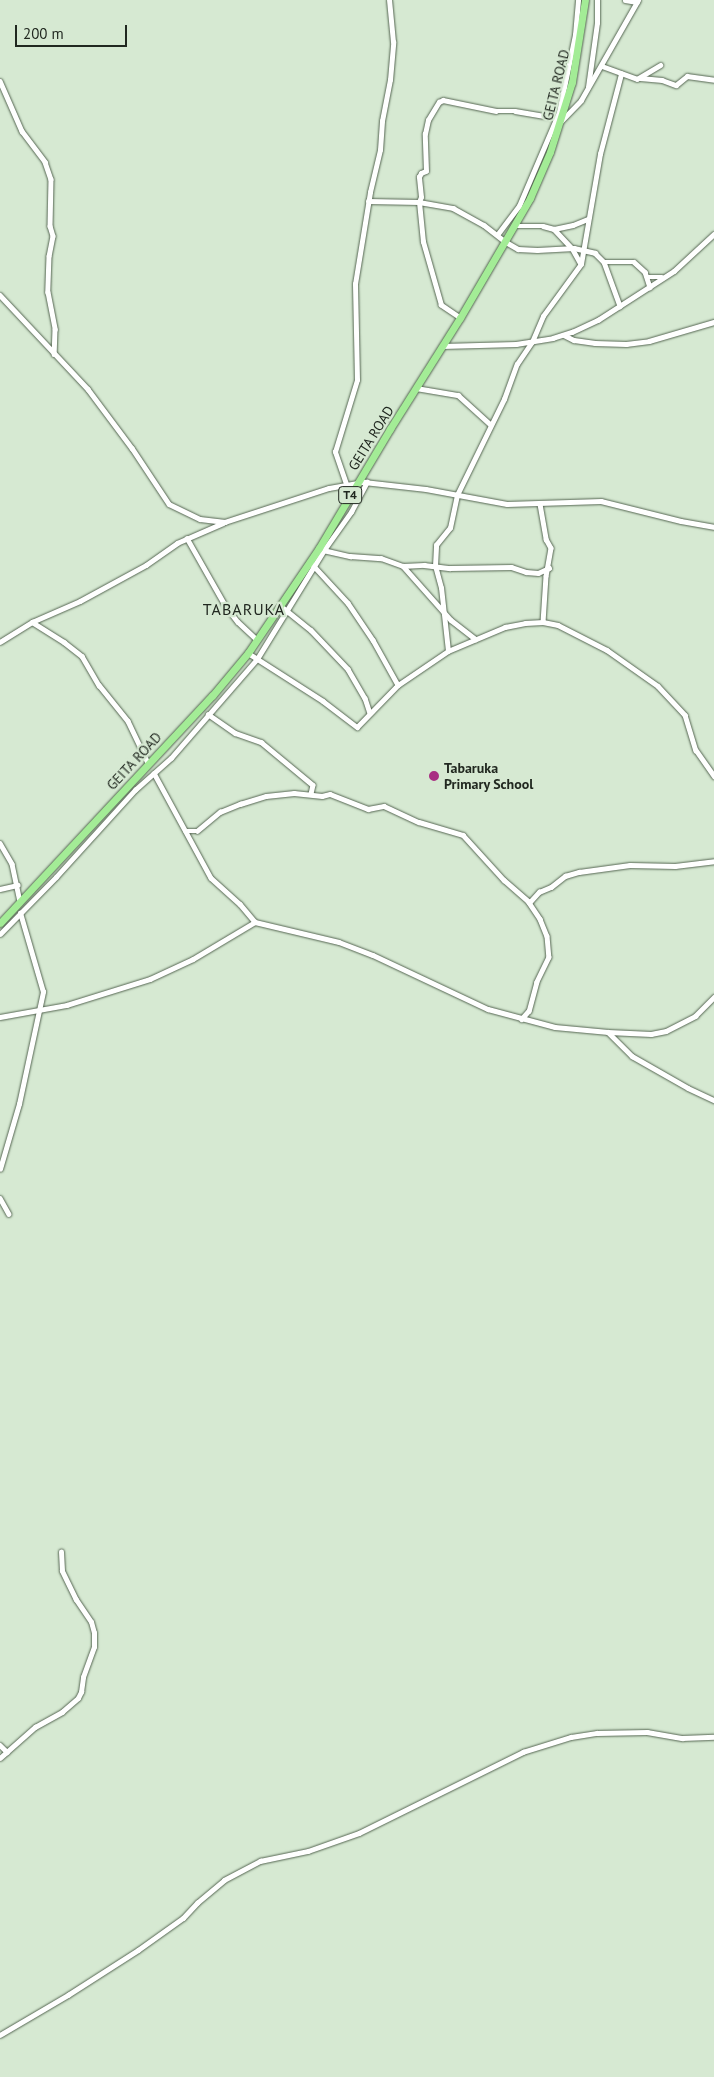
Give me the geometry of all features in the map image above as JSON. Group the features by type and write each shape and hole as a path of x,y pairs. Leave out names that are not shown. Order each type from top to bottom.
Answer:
{"highway":[{"name":"GEITA ROAD","path":"0,923 212,696 258,640 322,549 358,482 516,226 538,181 575,68 585,0"}],"street":[{"path":"346,484 335,452 356,380 355,284 368,201 380,150 380,128 390,80 393,42 389,0"},
{"path":"497,235 518,206 559,120 575,35 578,0"},
{"path":"587,91 597,23 597,0"},
{"path":"460,318 442,305 439,299 423,242 419,202 421,197 420,175 426,169 426,125 439,102 448,101 496,111 559,120 577,106 587,91 638,1 625,0"},
{"path":"640,78 660,65"},
{"path":"602,66 633,79 662,80 674,85 687,76 714,80"},
{"path":"448,651 441,588 435,566 436,545 450,528 457,495 517,364 532,342 542,316 581,264 601,148 621,74"},
{"path":"0,81 22,131 30,145 45,162 51,179 50,226 52,236 49,256 48,292 55,328 54,354"},
{"path":"368,201 419,202 453,208 484,225 518,249 572,248 595,253 604,262 620,306"},
{"path":"516,226 544,226 554,229 573,226 588,219"},
{"path":"554,229 572,248 581,264"},
{"path":"442,346 482,346 532,342 564,335 590,324 684,264 714,234"},
{"path":"604,262 634,262 643,269 650,286"},
{"path":"647,277 664,277"},
{"path":"0,295 99,403 169,504 200,519 225,522"},
{"path":"564,335 574,340 626,344 649,340 714,322"},
{"path":"416,388 458,396 490,424"},
{"path":"0,642 32,622 80,600 146,565 187,538 225,522 346,484 358,482 457,495 508,504 601,501 681,522 714,527"},
{"path":"367,482 351,512 322,549 350,556 381,558 403,566 511,566 526,572 538,573 549,568"},
{"path":"540,504 546,539 551,545 549,568 546,576 543,622"},
{"path":"187,538 225,605 238,622 258,640"},
{"path":"0,934 154,773 171,758 257,660 288,612 312,564 348,603 373,640 398,685"},
{"path":"403,566 457,627 475,639"},
{"path":"281,606 310,630 348,669 365,698 370,713"},
{"path":"32,622 82,656 99,684 128,721 148,763"},
{"path":"248,653 303,687 357,727 398,685 448,651 513,625 543,622 558,626 607,650 658,686 686,715 696,750 714,776"},
{"path":"208,714 235,732 261,742 313,785 311,794"},
{"path":"154,773 211,878 240,904 255,922 339,942 377,957 480,1006 522,1019 572,1030 664,1032 697,1014 714,997"},
{"path":"185,831 197,831 225,809 259,798 294,793 322,796 330,794 368,809 384,806 412,819 462,835 504,880 529,903 547,936 549,957 537,982 529,1011 522,1019"},
{"path":"0,843 8,854 18,884 20,901"},
{"path":"529,903 539,892 551,887 565,876 579,872 630,865 675,866 714,861"},
{"path":"0,889 18,884"},
{"path":"0,1169 19,1104 43,992 20,913"},
{"path":"0,1017 67,1005 150,979 193,959 255,922"},
{"path":"608,1032 632,1056 688,1088 714,1100"},
{"path":"0,1198 9,1214"},
{"path":"0,1758 29,1732 62,1712 78,1698 83,1677 94,1648 93,1628 62,1570 61,1552"},
{"path":"0,2034 68,1995 138,1950 183,1918 224,1880 260,1860 308,1851 359,1833 523,1752 571,1737 596,1733 647,1732 682,1738 714,1737"},
{"path":"0,1745 7,1752"}],"place":[{"name":"Tabaruka Primary School","path":"434,776"}],"district":[{"name":"TABARUKA","path":"244,609"}]}
